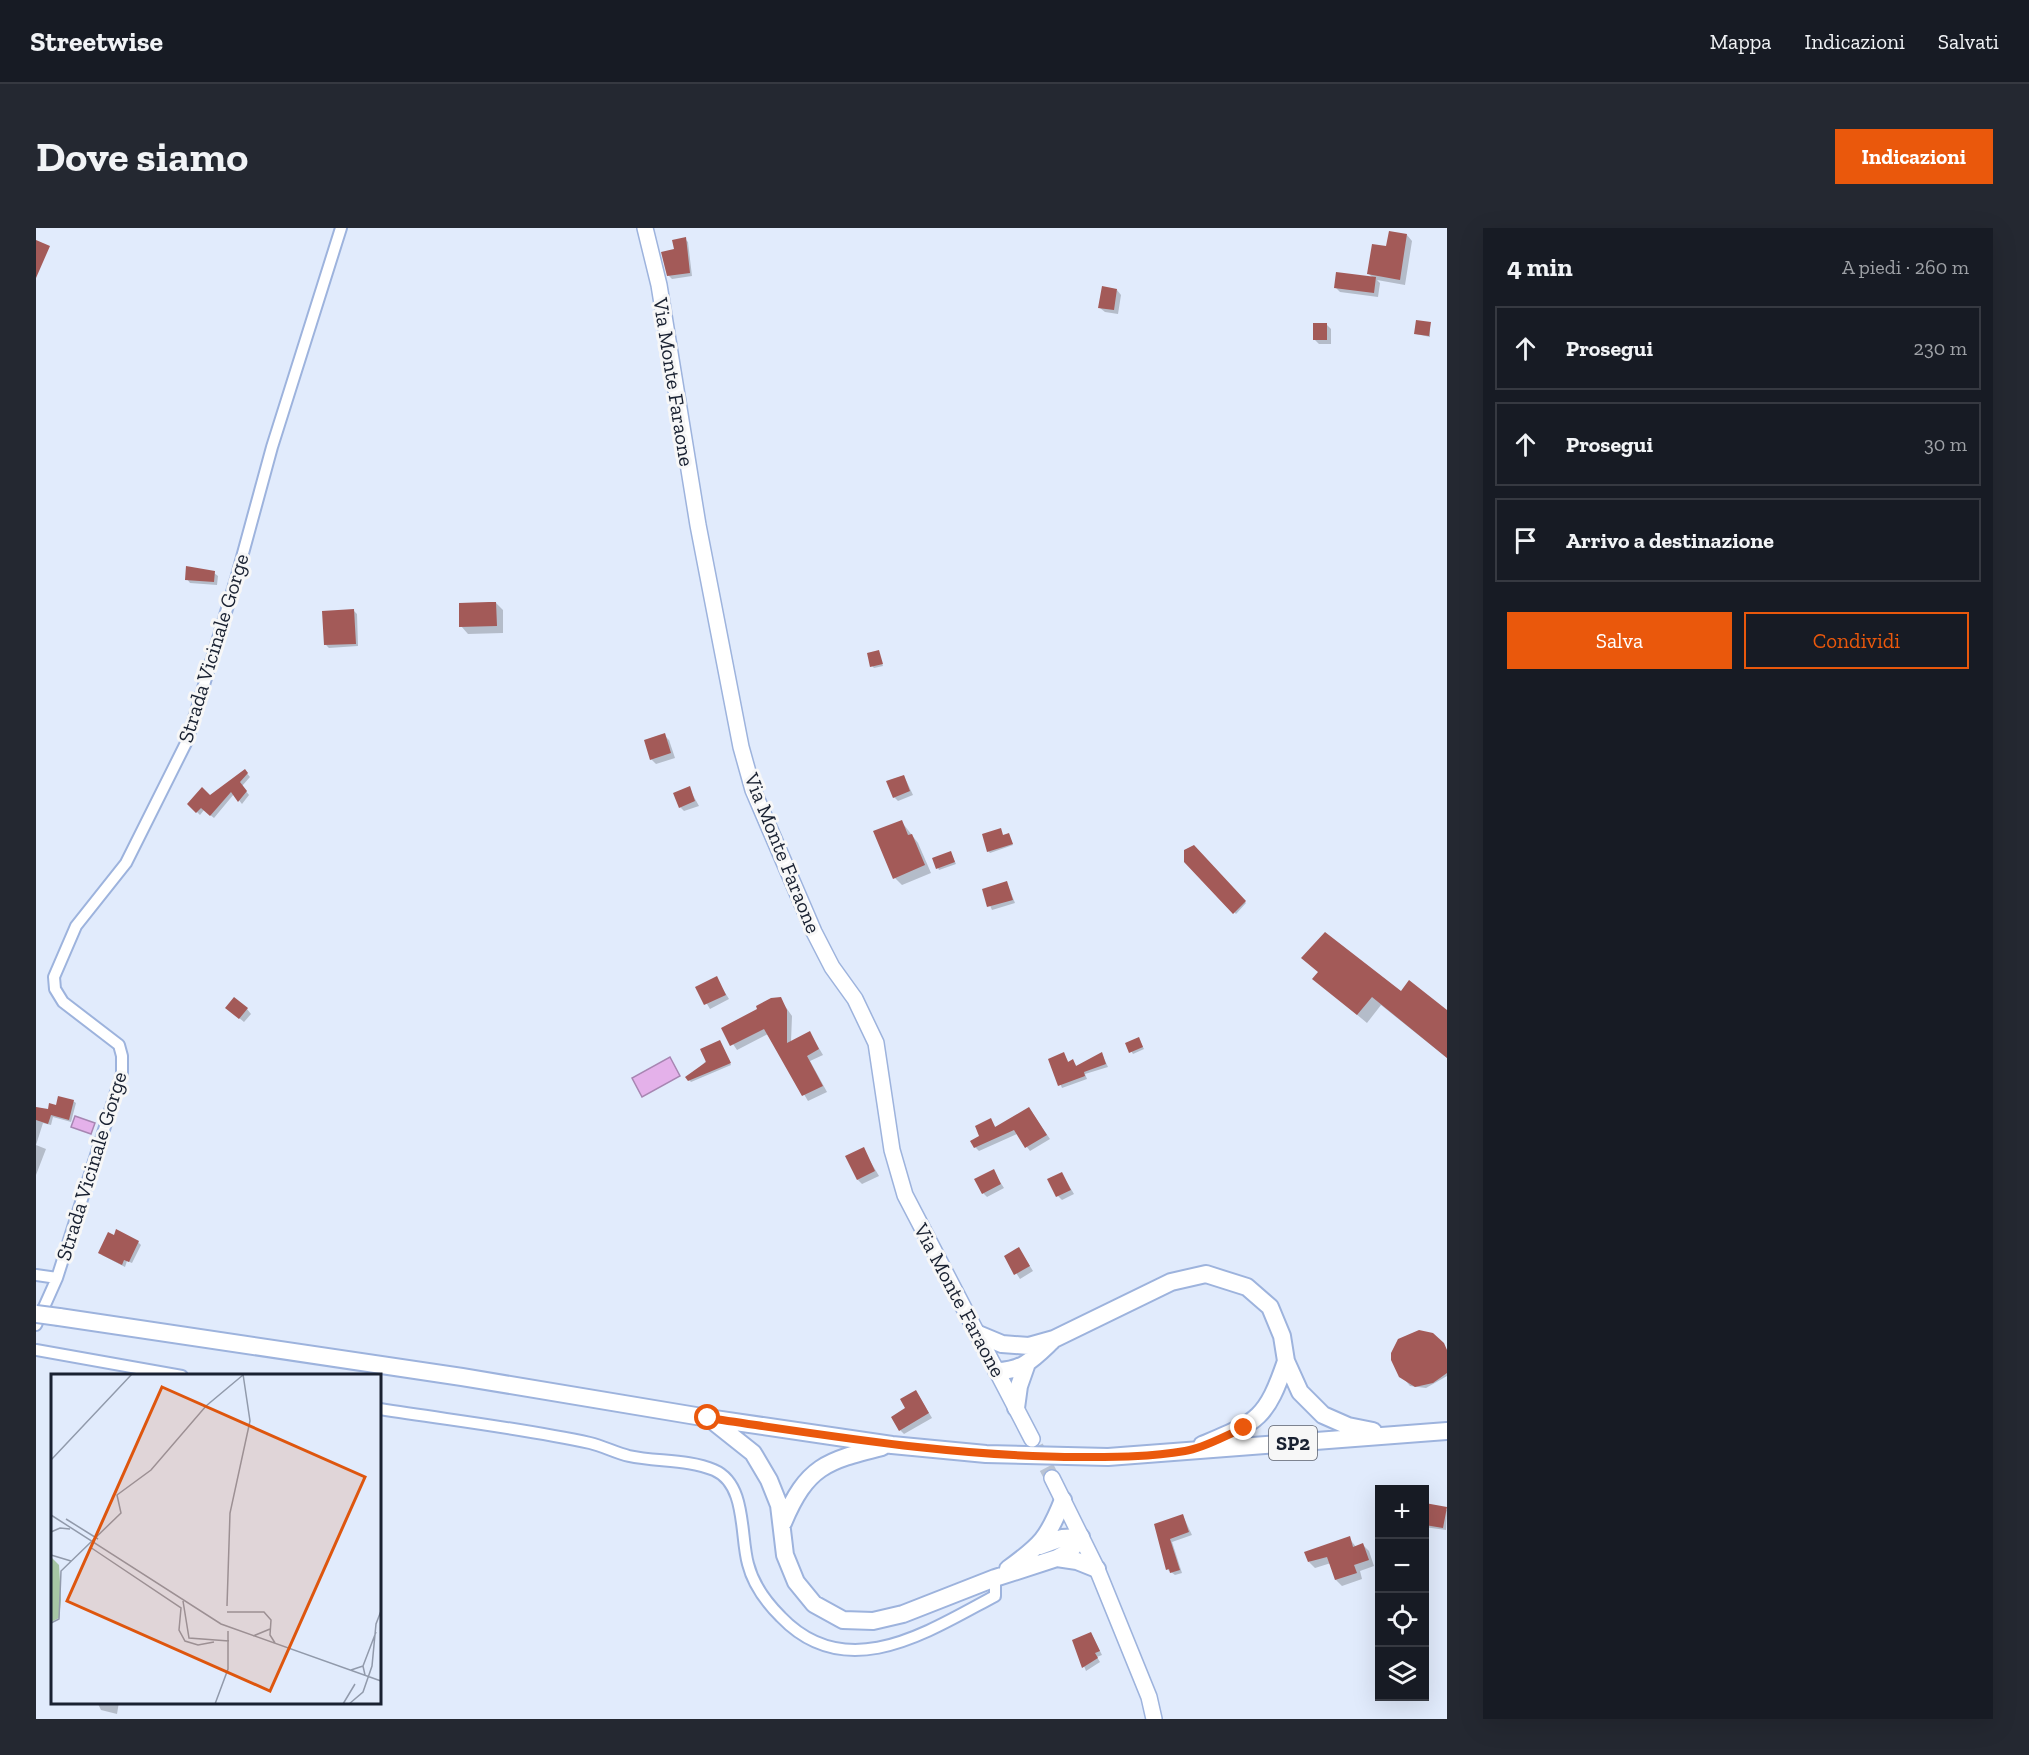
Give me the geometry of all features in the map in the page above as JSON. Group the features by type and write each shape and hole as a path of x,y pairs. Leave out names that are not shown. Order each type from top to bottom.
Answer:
{"main road":[{"path":"997,1371 1008,1357 1029,1346 1054,1339 1170,1282 1206,1275 1247,1287 1270,1306 1282,1336 1286,1361 1300,1392 1323,1415 1348,1426 1398,1435"},
{"name":"SP2","path":"36,1314 462,1377 708,1418 892,1445 986,1454 1108,1457 1447,1431"},
{"path":"978,1334 1002,1344 1029,1346"},
{"path":"997,1371 1012,1371 1026,1365 1054,1339"},
{"path":"1187,1451 1244,1428 1256,1419 1274,1398 1286,1361"},
{"path":"1016,1408 1019,1386 1026,1365"},
{"path":"708,1418 753,1453 769,1480 783,1522 784,1555 796,1582 814,1604 843,1620 873,1621 903,1614 995,1578 1057,1558 1070,1551 1081,1537"},
{"path":"783,1522 795,1495 813,1473 835,1459 892,1445"},
{"path":"1040,1546 1053,1526 1062,1500"},
{"path":"995,1578 1040,1546 1062,1538 1081,1537"},
{"path":"1057,1558 1077,1561 1097,1569"}],"street":[{"name":"Strada Vicinale Gorge","path":"36,1325 57,1278 122,1073 122,1056 119,1045 112,1037 78,1016 63,1002 55,989 54,976 76,926 126,862 187,741 236,579 272,447 341,228"},
{"name":"Via Monte Faraone","path":"645,228 659,285 705,560 741,747 753,790 814,932 870,1028 881,1068 897,1172 905,1195 1032,1439"},
{"path":"36,1275 57,1278"},
{"path":"36,1350 171,1374"},
{"path":"381,1409 591,1443 628,1455 715,1470 729,1483 737,1500 748,1566 766,1601 794,1631 828,1647 873,1650 914,1639 995,1596 995,1578"},
{"path":"1052,1479 1097,1569 1149,1697 1154,1719"}],"shaded area":[{"path":"670,1057 680,1076 642,1097 632,1078"},
{"path":"75,1116 95,1123 91,1134 71,1127"}],"building":[{"path":"1389,231 1407,234 1400,280 1367,274 1372,244 1386,246"},
{"path":"686,237 690,273 667,276 661,252 674,249 672,240"},
{"path":"36,240 50,246 36,278"},
{"path":"1336,272 1376,277 1374,293 1334,288"},
{"path":"1102,286 1117,289 1114,310 1098,308"},
{"path":"1416,320 1431,322 1429,336 1414,334"},
{"path":"1313,323 1327,323 1327,340 1313,340"},
{"path":"186,566 215,571 214,582 185,580"},
{"path":"496,602 497,626 459,627 459,603"},
{"path":"354,609 356,644 324,645 322,611"},
{"path":"879,650 883,664 870,667 867,653"},
{"path":"665,733 671,753 650,760 644,740"},
{"path":"245,769 248,773 240,782 247,791 238,802 231,792 210,816 201,808 196,813 187,804 202,787 210,795"},
{"path":"904,775 910,791 893,798 886,781"},
{"path":"690,786 695,801 679,808 673,793"},
{"path":"902,820 908,835 912,834 925,865 893,879 873,831"},
{"path":"1001,828 1003,835 1009,833 1013,844 987,852 982,834"},
{"path":"1194,845 1246,901 1233,914 1184,862 1184,850"},
{"path":"951,851 955,862 936,869 932,858"},
{"path":"1007,881 1013,900 987,907 982,889"},
{"path":"1325,932 1401,991 1409,980 1447,1010 1447,1058 1372,997 1357,1015 1312,979 1318,972 1301,958"},
{"path":"717,976 726,995 704,1005 695,987"},
{"path":"234,997 248,1008 239,1019 225,1008"},
{"path":"781,997 787,1010 787,1043 810,1031 819,1049 807,1056 823,1086 802,1096 764,1029 730,1046 721,1028 757,1009 756,1006 771,998"},
{"path":"1139,1037 1143,1047 1129,1053 1125,1043"},
{"path":"720,1040 731,1063 688,1081 685,1077 706,1062 700,1049"},
{"path":"1064,1052 1068,1062 1073,1059 1076,1066 1102,1052 1106,1064 1084,1072 1085,1076 1058,1086 1048,1059"},
{"path":"58,1096 74,1100 69,1120 51,1115 48,1124 36,1120 36,1107 48,1109 49,1103 56,1105"},
{"path":"1029,1107 1047,1135 1025,1148 1014,1130 974,1148 970,1141 979,1136 975,1126 991,1118 995,1127"},
{"path":"864,1147 875,1171 857,1180 845,1156"},
{"path":"994,1169 1001,1184 982,1194 974,1179"},
{"path":"1062,1172 1071,1190 1056,1197 1047,1179"},
{"path":"116,1229 139,1241 129,1262 124,1260 122,1265 98,1253 108,1232 114,1235"},
{"path":"1019,1247 1030,1266 1014,1275 1004,1256"},
{"path":"1419,1330 1433,1333 1444,1343 1447,1350 1447,1373 1433,1383 1415,1387 1399,1377 1391,1360 1391,1353 1398,1339"},
{"path":"916,1390 929,1413 899,1431 891,1417 905,1408 900,1399"},
{"path":"1429,1504 1447,1507 1443,1528 1429,1526"},
{"path":"1183,1514 1189,1532 1170,1539 1180,1570 1170,1573 1169,1569 1166,1570 1154,1524"},
{"path":"1350,1536 1353,1547 1363,1543 1369,1560 1354,1565 1357,1573 1335,1580 1327,1557 1308,1562 1304,1552"},
{"path":"1091,1632 1100,1651 1095,1653 1098,1658 1082,1668 1072,1640"}],"tunnel":[{"path":"1036,1447 1052,1478"}],"route":[{"path":"708,1418 892,1445 1047,1457 1108,1457 1187,1451 1244,1428"}]}
